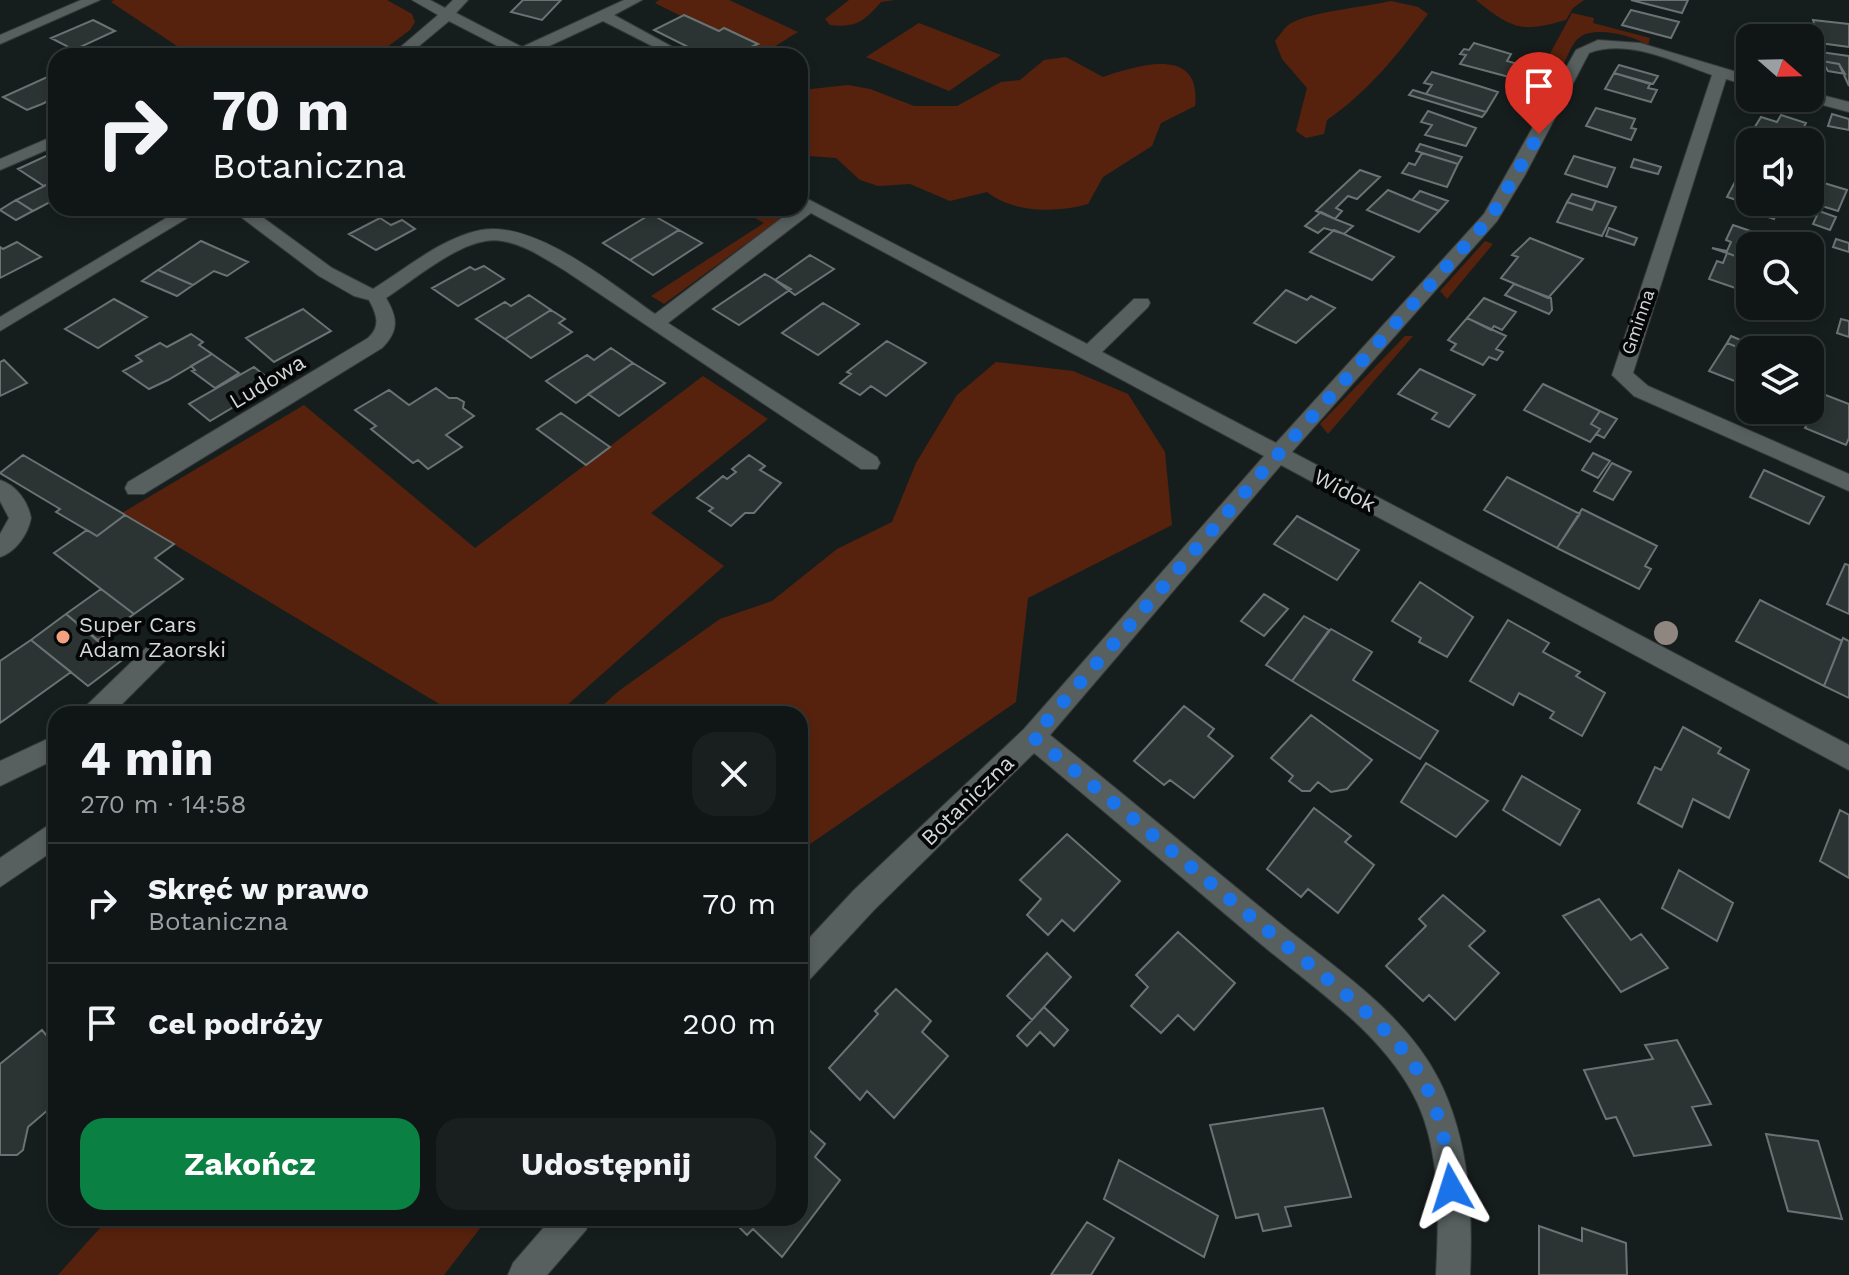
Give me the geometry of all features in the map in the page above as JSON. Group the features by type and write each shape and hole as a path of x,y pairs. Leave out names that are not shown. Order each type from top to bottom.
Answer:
{"street":[{"path":"0,40 93,0"},
{"path":"419,0 512,48"},
{"path":"407,48 448,15 461,0"},
{"path":"539,48 635,0"},
{"path":"603,15 667,48"},
{"name":"Botaniczna","path":"808,960 864,900 1033,737 1278,455 1491,217 1517,175 1583,50 1593,44 1620,44 1736,78"},
{"name":"Gminna","path":"1720,74 1622,375 1641,391 1849,483"},
{"path":"1824,101 1849,107"},
{"path":"0,165 48,144"},
{"name":"Widok","path":"808,204 1849,758"},
{"path":"0,325 182,216"},
{"path":"249,216 339,282 353,290 376,296 466,242 500,233 527,241 869,463"},
{"path":"655,323 788,216"},
{"name":"Ludowa","path":"136,488 375,343 387,329 389,320 376,296"},
{"path":"1089,353 1141,303"},
{"path":"0,488 15,500 20,522 13,536 0,548"},
{"path":"103,706 159,651"},
{"path":"1033,737 1326,979 1388,1035 1411,1062 1441,1124 1448,1155 1453,1275"},
{"path":"0,774 48,750"},
{"path":"0,874 48,839"},
{"path":"525,1275 567,1226"}],"shaded area":[{"path":"387,0 412,14 415,22 410,30 386,48 180,48 111,2"},
{"path":"659,0 729,0 798,32 772,48 748,48 758,44 725,28 719,31 655,3"},
{"path":"849,0 895,0 881,2 854,24 830,25 825,19"},
{"path":"1476,0 1584,0 1573,8 1566,20 1527,27 1508,22"},
{"path":"1391,1 1418,7 1428,14 1369,84 1327,120 1324,134 1306,138 1296,131 1307,88 1282,59 1275,41 1295,21 1336,10"},
{"path":"1572,13 1594,18 1593,23 1650,38 1648,46 1624,35 1595,32 1577,39 1563,65 1545,63"},
{"path":"919,23 1001,55 949,91 866,57"},
{"path":"1066,57 1103,77 1149,65 1178,67 1188,74 1194,87 1195,106 1161,123 1152,146 1103,177 1088,204 1063,209 1022,207 987,192 950,201 910,184 878,186 860,180 836,158 808,156 808,89 848,85 870,89 914,106 957,106 1001,82 1020,80 1044,60"},
{"path":"751,216 781,218 664,304 651,296 764,223"},
{"path":"1485,241 1493,244 1447,299 1440,291"},
{"path":"1405,336 1413,336 1328,434 1320,424"},
{"path":"996,362 1073,371 1128,394 1165,452 1172,525 1028,598 1016,702 808,845 808,706 602,706 720,619 772,601 837,549 892,522 916,463 957,395"},
{"path":"703,376 768,419 651,513 724,566 566,706 443,706 122,513 304,405 475,548"},
{"path":"102,1226 482,1226 444,1275 58,1275"}],"building":[{"path":"523,0 561,0 542,20 511,12"},
{"path":"1631,0 1688,0 1682,13"},
{"path":"1631,10 1679,22 1671,38 1622,25"},
{"path":"684,15 719,31 724,28 758,44 749,48 690,48 654,30"},
{"path":"93,20 115,31 78,48 70,48 51,38"},
{"path":"1813,20 1849,24 1849,47 1824,44 1824,24 1814,24"},
{"path":"1474,43 1511,54 1507,61 1521,65 1513,78 1460,64 1466,55 1460,54 1464,49 1469,50"},
{"path":"1824,53 1849,56 1849,86 1839,64 1824,61"},
{"path":"1824,61 1839,64 1845,74 1828,71"},
{"path":"1619,65 1658,76 1653,84 1614,73"},
{"path":"1432,72 1498,92 1486,112 1426,94 1432,85 1424,83"},
{"path":"1614,73 1650,84 1648,88 1657,90 1651,102 1605,89"},
{"path":"48,77 48,101 42,104 27,110 3,97"},
{"path":"1413,90 1486,112 1482,117 1409,95"},
{"path":"1596,108 1635,119 1631,128 1636,129 1631,140 1586,126"},
{"path":"1428,111 1476,128 1466,146 1425,135 1432,125 1421,122"},
{"path":"1832,114 1849,119 1849,130 1828,126"},
{"path":"1781,115 1806,123 1803,128 1754,128 1761,117 1777,122"},
{"path":"1420,144 1462,157 1458,164 1416,151"},
{"path":"1422,153 1458,164 1447,187 1402,173 1409,163 1415,165"},
{"path":"48,155 48,184 44,186 18,169"},
{"path":"1574,156 1615,168 1607,187 1565,174"},
{"path":"1634,159 1661,167 1658,174 1631,167"},
{"path":"1360,170 1380,177 1357,199 1348,196 1336,208 1342,211 1335,219 1316,211"},
{"path":"1736,180 1736,200 1727,197"},
{"path":"1824,183 1847,190 1838,211 1824,207"},
{"path":"48,184 48,203 33,211 16,200"},
{"path":"1388,190 1439,211 1419,232 1367,210"},
{"path":"1420,191 1448,201 1439,211 1412,200"},
{"path":"1572,194 1596,201 1592,210 1567,202"},
{"path":"16,200 33,211 16,220 0,210"},
{"path":"1596,201 1616,207 1602,236 1557,222 1567,202 1592,210"},
{"path":"1321,212 1353,226 1344,234 1324,228 1318,233 1305,226"},
{"path":"1824,213 1836,217 1830,230 1813,224 1817,216 1824,216"},
{"path":"648,216 654,216 679,230 630,260 603,243"},
{"path":"380,218 391,225 402,220 415,229 376,250 349,234"},
{"path":"1733,225 1753,232 1736,232 1736,256 1712,248 1727,251 1731,242 1726,240"},
{"path":"1609,228 1637,238 1634,245 1606,236"},
{"path":"679,230 702,243 653,275 630,260"},
{"path":"1334,230 1394,257 1372,280 1310,252"},
{"path":"1530,238 1583,259 1548,298 1501,278 1518,257 1512,255"},
{"path":"1836,239 1849,243 1849,252 1833,247"},
{"path":"201,241 248,262 227,276 214,271 193,285 158,270"},
{"path":"17,242 41,257 0,278 0,247 3,249"},
{"path":"1727,253 1736,256 1736,288 1709,279 1717,261 1723,263"},
{"path":"810,255 834,269 795,295 775,280"},
{"path":"484,266 504,279 458,306 432,288 470,267 475,270"},
{"path":"158,270 193,285 177,296 142,281"},
{"path":"765,274 791,289 739,325 713,309"},
{"path":"1514,284 1551,298 1552,310 1549,314 1505,295"},
{"path":"1286,290 1307,300 1311,296 1335,308 1296,343 1254,323"},
{"path":"529,295 551,310 505,339 476,319 505,302 511,306"},
{"path":"1484,298 1516,312 1502,330 1494,326 1491,330 1467,318"},
{"path":"114,299 147,317 98,348 65,329"},
{"path":"823,303 859,324 818,355 782,333"},
{"path":"303,309 331,331 274,362 246,338"},
{"path":"551,310 565,319 559,323 572,332 531,358 505,339"},
{"path":"1467,318 1506,336 1496,349 1503,352 1497,360 1489,357 1483,365 1451,350 1456,344 1448,340"},
{"path":"1841,319 1849,321 1849,337 1837,333"},
{"path":"191,334 203,342 199,345 212,354 168,380 149,389 123,371 142,361 136,356 160,343 167,347"},
{"path":"1731,336 1736,338 1736,347 1727,343"},
{"path":"887,341 926,363 886,396 871,386 860,395 840,383 851,374 847,372"},
{"path":"1727,343 1736,347 1736,382 1709,371"},
{"path":"611,348 633,363 576,403 546,381 587,355 594,360"},
{"path":"212,354 239,373 215,388 192,371 195,370 191,366"},
{"path":"4,360 27,383 0,396 0,362"},
{"path":"633,363 665,383 619,416 588,394"},
{"path":"254,367 274,383 210,421 189,404"},
{"path":"1420,369 1475,395 1449,427 1432,419 1437,413 1398,394"},
{"path":"1543,384 1600,411 1591,424 1600,429 1590,442 1524,410"},
{"path":"436,388 449,398 464,402 463,408 474,416 446,435 462,447 428,469 418,460 413,463 371,429 376,426 355,410 389,390 409,405"},
{"path":"1824,394 1849,404 1849,438 1846,445 1805,428 1807,424 1824,424"},
{"path":"1600,411 1617,419 1604,438 1596,434 1600,429 1591,424"},
{"path":"561,413 610,447 586,465 537,429"},
{"path":"1593,453 1610,461 1598,478 1582,470"},
{"path":"23,455 125,515 97,536 56,512 60,509 0,473"},
{"path":"749,455 765,466 760,470 781,483 754,513 745,513 731,526 709,511 713,508 697,498 723,476 727,479 736,472 732,469"},
{"path":"1612,463 1631,472 1613,500 1594,491"},
{"path":"1764,470 1824,497 1809,524 1750,497"},
{"path":"1507,477 1580,514 1557,548 1484,510"},
{"path":"1582,509 1657,546 1645,566 1651,569 1639,589 1557,548"},
{"path":"125,515 174,544 155,558 183,579 134,614 54,553 87,530 97,536"},
{"path":"1297,516 1359,550 1337,580 1274,544"},
{"path":"1845,564 1849,565 1849,614 1827,604"},
{"path":"1420,582 1473,617 1447,657 1419,642 1421,638 1392,621"},
{"path":"101,589 134,614 98,640 66,614"},
{"path":"1264,594 1288,609 1264,636 1241,621"},
{"path":"1760,600 1842,641 1824,686 1736,641"},
{"path":"66,614 121,661 88,686 31,640"},
{"path":"1304,616 1329,630 1292,681 1266,665"},
{"path":"1508,620 1549,643 1543,652 1580,672 1576,676 1605,693 1582,736 1550,718 1554,712 1519,693 1513,705 1470,681"},
{"path":"1331,629 1372,652 1353,680 1438,731 1420,759 1292,681"},
{"path":"1843,638 1849,641 1849,698 1824,686"},
{"path":"31,640 71,672 0,723 0,661"},
{"path":"1184,706 1214,729 1208,736 1233,756 1194,798 1170,780 1164,785 1134,761"},
{"path":"1311,715 1372,760 1347,789 1331,792 1318,782 1310,791 1302,791 1289,781 1293,776 1271,758"},
{"path":"1683,727 1721,748 1718,753 1749,770 1729,818 1693,799 1682,827 1638,803 1655,767 1661,770"},
{"path":"1426,763 1488,801 1456,837 1401,802"},
{"path":"1522,776 1580,810 1560,845 1503,810"},
{"path":"1314,808 1351,836 1345,842 1374,865 1338,913 1308,889 1301,897 1267,869"},
{"path":"1840,810 1849,815 1849,878 1820,861"},
{"path":"1067,834 1120,881 1074,931 1062,920 1048,935 1027,915 1041,899 1020,880"},
{"path":"1679,870 1733,903 1717,941 1662,908"},
{"path":"1443,895 1485,931 1469,946 1499,973 1455,1020 1429,995 1423,1001 1386,966 1426,926 1419,919"},
{"path":"1599,899 1631,940 1641,934 1668,968 1621,992 1563,916"},
{"path":"1178,932 1235,983 1194,1030 1178,1015 1161,1033 1131,1006 1148,987 1136,975"},
{"path":"1047,953 1071,977 1032,1020 1007,996"},
{"path":"896,989 931,1021 922,1032 948,1056 894,1118 867,1091 860,1100 829,1068 878,1014 875,1011"},
{"path":"1044,1007 1068,1030 1054,1046 1040,1032 1027,1046 1017,1036"},
{"path":"42,1030 48,1037 48,1110 28,1127 23,1150 17,1155 0,1155 0,1064"},
{"path":"1677,1040 1711,1104 1692,1107 1711,1145 1634,1156 1616,1117 1606,1119 1584,1070 1653,1059 1645,1045"},
{"path":"1323,1108 1351,1197 1285,1207 1291,1226 1263,1231 1258,1214 1236,1218 1210,1125"},
{"path":"808,1129 825,1144 815,1157 840,1180 808,1222"},
{"path":"1766,1134 1818,1141 1842,1219 1788,1211"},
{"path":"1119,1160 1218,1216 1204,1257 1104,1199"},
{"path":"1087,1222 1114,1238 1091,1275 1051,1275"},
{"path":"738,1226 805,1226 782,1257 753,1229 747,1235"},
{"path":"1539,1226 1582,1241 1582,1228 1626,1243 1627,1275 1539,1275"}],"place":[{"name":"Super Cars Adam Zaorski","path":"63,637"}],"route":[{"path":"1451,1188 1441,1124 1428,1090 1411,1062 1388,1035 1326,979 1033,737 1266,468 1491,217 1539,134"}]}
